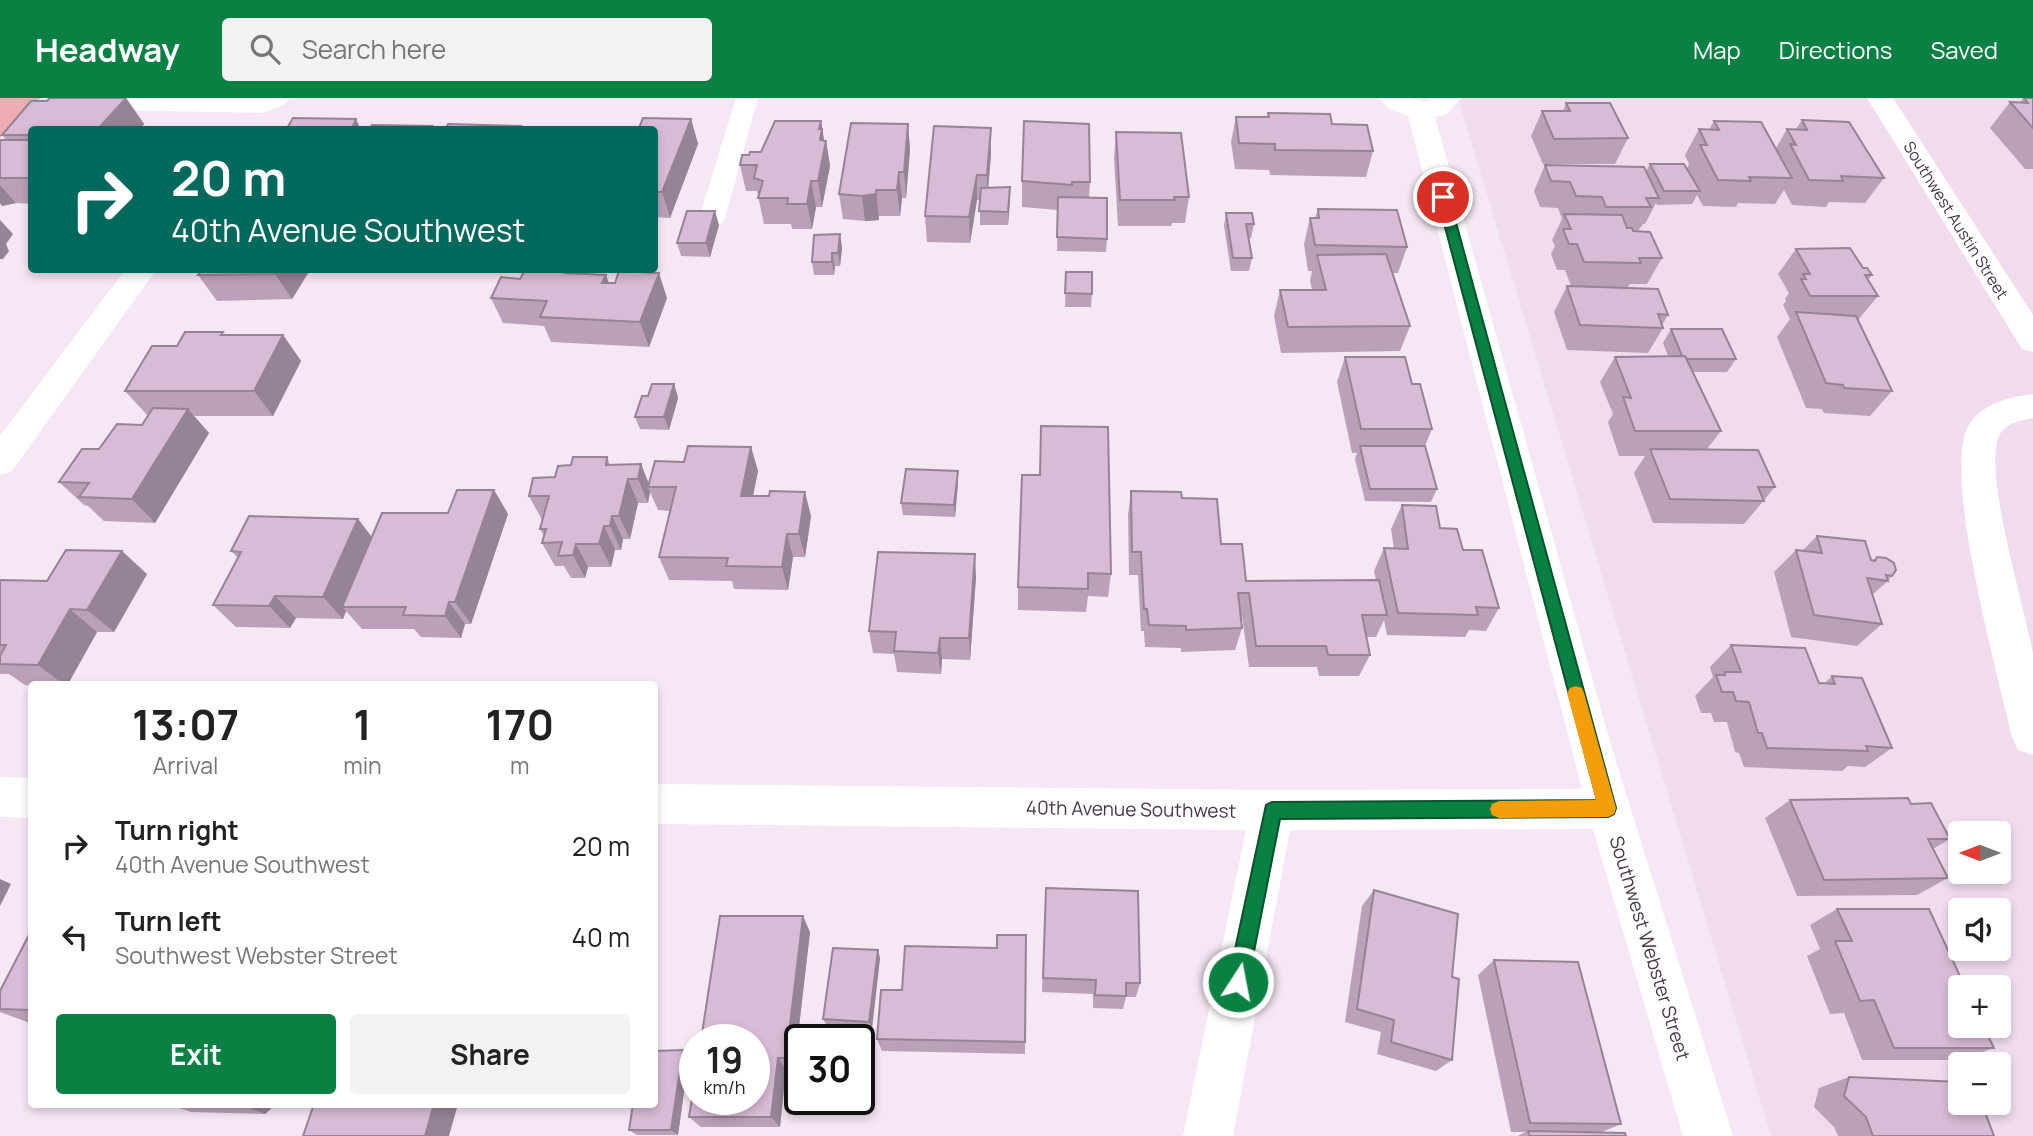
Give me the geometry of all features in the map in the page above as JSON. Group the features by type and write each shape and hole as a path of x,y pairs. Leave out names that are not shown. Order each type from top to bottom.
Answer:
{"street":[{"name":"Southwest Austin Street","path":"1880,98 2033,341"},
{"path":"108,102 270,101"},
{"path":"247,126 270,101"},
{"name":"Southwest Webster Street","path":"1420,102 1608,808 1708,1136"},
{"path":"0,462 139,273"},
{"path":"2033,406 2015,407 1993,419 1981,434 1979,464 1980,497 1987,536 2033,737"},
{"path":"0,797 28,798"},
{"name":"40th Avenue Southwest","path":"658,804 1272,810 1608,808"},
{"path":"1208,1136 1272,810"}],"lane":[{"path":"712,218 747,98"}],"shaded area":[{"path":"0,98 41,98 32,103 0,138"},
{"path":"1458,98 2033,98 2033,1136 1771,1136"}],"building":[{"path":"50,98 126,98 101,126 28,126 28,135 2,135 31,101 47,101"},
{"path":"2024,98 2033,98 2033,128 2010,102 2028,103"},
{"path":"1566,103 1610,103 1628,138 1554,139 1542,111 1570,111"},
{"path":"1268,113 1330,114 1332,124 1367,125 1373,151 1275,150 1275,144 1239,143 1236,117 1269,117"},
{"path":"293,118 356,119 353,126 288,126"},
{"path":"643,118 691,119 662,192 658,192 658,126 640,126"},
{"path":"1802,120 1849,122 1884,178 1841,176 1843,181 1809,180 1790,144 1796,145 1787,129 1807,130"},
{"path":"775,121 821,121 820,140 826,141 818,181 811,181 807,204 787,204 788,198 758,198 763,181 754,178 757,165 740,165 742,155 761,152"},
{"path":"1024,121 1089,124 1090,182 1072,182 1072,185 1022,181"},
{"path":"1714,121 1761,122 1792,178 1749,177 1751,181 1718,180 1700,145 1707,145 1699,129 1719,130"},
{"path":"851,123 908,124 904,172 899,172 897,190 876,190 876,194 862,196 839,194"},
{"path":"448,124 521,126 447,126"},
{"path":"934,126 991,128 987,175 977,175 969,217 925,216"},
{"path":"1116,132 1181,133 1189,197 1174,197 1175,200 1120,200"},
{"path":"0,140 28,140 28,178 0,178"},
{"path":"1650,164 1684,164 1700,191 1664,191"},
{"path":"1545,165 1644,167 1659,198 1646,198 1651,207 1606,207 1602,197 1576,196 1570,182 1551,181"},
{"path":"1010,187 1008,212 979,211 981,188"},
{"path":"1058,197 1107,198 1107,239 1057,237"},
{"path":"1318,209 1397,210 1407,247 1315,245 1310,218 1319,218"},
{"path":"687,211 715,211 706,243 677,243"},
{"path":"1226,213 1252,213 1254,224 1246,224 1252,258 1233,258"},
{"path":"1564,214 1622,215 1627,228 1650,232 1662,258 1639,258 1641,263 1584,262 1577,244 1569,244 1563,229 1571,229"},
{"path":"840,234 838,253 832,253 832,262 812,262 814,235"},
{"path":"1850,248 1863,268 1867,268 1872,275 1865,275 1878,296 1810,296 1801,279 1806,279 1803,274 1810,274 1796,249"},
{"path":"1386,254 1410,326 1288,327 1280,290 1326,290 1317,255"},
{"path":"1066,272 1092,272 1092,294 1065,293"},
{"path":"200,273 276,273 275,274 198,275"},
{"path":"523,273 565,273 606,275 602,283 615,283 618,273 659,273 640,322 540,317 547,301 491,298 501,277 520,279"},
{"path":"1567,286 1658,289 1668,315 1658,314 1663,328 1580,325"},
{"path":"1796,312 1856,316 1892,391 1844,388 1843,385 1826,383"},
{"path":"1671,329 1722,329 1736,359 1687,359 1682,356"},
{"path":"185,332 283,335 254,391 125,391 152,346 177,346"},
{"path":"1685,356 1721,431 1635,431 1623,397 1631,398 1615,357"},
{"path":"1345,357 1405,357 1412,384 1420,384 1432,429 1361,429"},
{"path":"652,384 674,384 664,417 635,417 642,396 648,396"},
{"path":"153,408 188,409 132,499 79,497 89,483 59,482 82,449 99,449 117,424 142,425"},
{"path":"1041,426 1108,427 1111,574 1088,573 1088,589 1018,587 1022,475 1040,475"},
{"path":"688,446 751,447 741,496 769,496 770,491 805,492 799,534 787,534 782,567 726,566 728,558 659,557 676,487 648,487 655,461 684,462"},
{"path":"1360,446 1425,446 1437,489 1370,489"},
{"path":"1650,449 1758,450 1775,487 1758,487 1764,501 1670,499"},
{"path":"573,457 607,457 606,465 641,464 638,479 628,479 619,516 612,516 610,526 604,526 599,544 576,544 573,555 558,556 562,542 542,543 546,529 540,529 549,496 529,496 533,478 555,477 558,466 571,465"},
{"path":"906,469 958,471 954,505 901,503"},
{"path":"457,490 494,490 455,602 449,602 445,616 403,615 406,607 342,607 382,513 448,513"},
{"path":"1131,491 1181,492 1182,498 1217,499 1221,544 1242,544 1246,581 1379,580 1387,615 1362,615 1370,655 1328,655 1326,646 1256,646 1249,593 1238,593 1242,628 1186,630 1186,626 1149,625 1147,609 1144,609 1141,552 1132,552"},
{"path":"1402,505 1436,506 1440,528 1457,529 1463,550 1482,550 1499,608 1476,607 1478,615 1398,613 1384,548 1408,549"},
{"path":"249,516 358,519 323,597 275,596 269,606 213,605 241,552 231,551"},
{"path":"1817,536 1865,541 1871,560 1875,561 1877,557 1886,558 1894,563 1896,570 1892,576 1886,575 1888,581 1867,578 1882,624 1814,615 1796,550 1822,553"},
{"path":"66,550 122,551 87,610 70,609 38,665 0,664 0,656 6,645 0,645 0,580 47,581"},
{"path":"878,552 975,554 969,638 940,638 938,653 894,651 896,632 869,631"},
{"path":"1731,645 1805,648 1819,683 1835,684 1832,676 1862,678 1892,748 1866,746 1868,751 1767,748 1762,733 1758,733 1749,702 1736,701 1733,692 1722,692 1716,675 1741,672"},
{"path":"1908,798 1911,804 1931,803 1948,839 1928,839 1948,878 1824,880 1790,800"},
{"path":"1046,888 1138,891 1140,983 1126,983 1126,996 1095,995 1096,980 1043,978"},
{"path":"1374,890 1458,914 1452,977 1459,979 1452,1060 1391,1042 1394,1020 1357,1009"},
{"path":"1837,909 1929,909 1948,950 1948,961 1953,961 1959,975 1948,975 1948,1038 1989,1038 1994,1048 1894,1048 1874,1000 1860,1001 1835,941 1852,941"},
{"path":"720,916 803,916 790,1024 784,1024 784,1058 778,1058 771,1117 689,1117 770,1115 770,1024 703,1024"},
{"path":"997,935 1026,935 1025,1042 877,1039 881,990 902,990 905,946 997,948"},
{"path":"28,937 28,1010 0,1009 0,991"},
{"path":"833,948 878,950 869,1022 823,1019"},
{"path":"1494,960 1578,962 1621,1124 1530,1123"},
{"path":"679,1050 679,1077 671,1130 629,1130 632,1108 658,1108 658,1051"},
{"path":"1849,1077 1948,1081 1948,1115 1986,1115 1994,1136 1873,1136 1866,1117 1844,1096"},
{"path":"313,1108 433,1108 425,1136 303,1136"},
{"path":"1528,1131 1625,1133 1626,1136 1530,1136"}],"slow traffic":[{"path":"1499,809 1608,808 1576,693"}],"route":[{"path":"1238,982 1272,810 1608,808 1443,197"}]}
